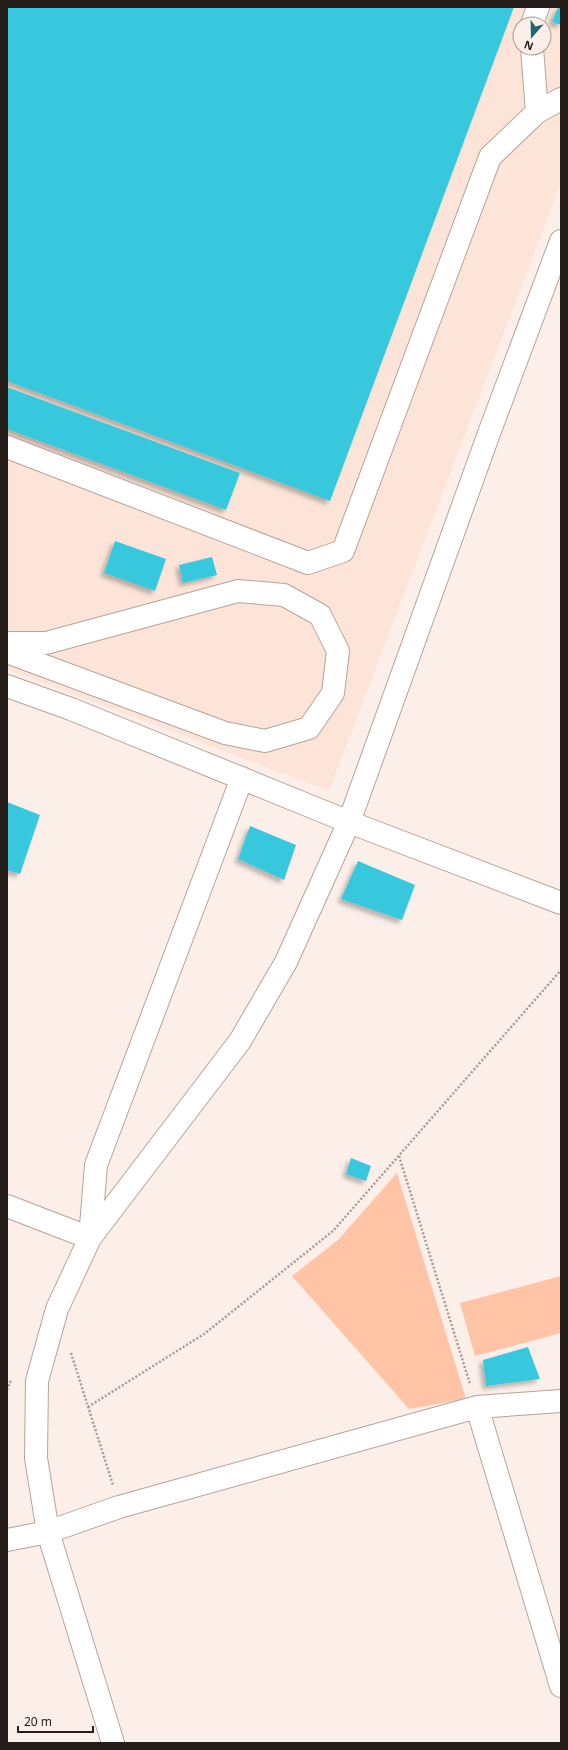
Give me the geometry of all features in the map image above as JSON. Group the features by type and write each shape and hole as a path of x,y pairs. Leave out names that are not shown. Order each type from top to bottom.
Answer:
{"street":[{"path":"533,56 538,112"},
{"path":"7,447 308,563 343,552 490,156 538,112 561,99"},
{"path":"113,1743 48,1532 36,1458 36,1381 57,1309 90,1238 240,1041 286,962 349,822 488,436 561,241"},
{"path":"7,643 46,643 238,591 284,595 320,615 338,651 333,693 309,728 265,741 225,733 7,652"},
{"path":"7,686 71,709 349,822 561,903"},
{"path":"90,1238 96,1165 242,778"},
{"path":"7,1206 90,1238"},
{"path":"7,1540 48,1532 119,1507 477,1407 561,1401"},
{"path":"477,1407 561,1686"}],"path":[{"path":"88,1407 204,1334 333,1231 561,970"},
{"path":"400,1156 477,1407"},
{"path":"69,1347 119,1507"}],"shaded area":[{"path":"7,7 561,7 561,183 329,791 7,669"},
{"path":"397,1173 466,1399 409,1409 292,1276 338,1240"},
{"path":"561,1276 561,1333 475,1356 460,1303"}],"building":[{"path":"7,7 514,7 330,501 7,381"},
{"path":"558,7 561,7 561,25 552,22"},
{"path":"7,387 240,473 226,510 7,429"},
{"path":"115,541 166,559 155,591 104,573"},
{"path":"212,557 217,575 183,583 179,565"},
{"path":"7,802 40,815 20,874 7,870"},
{"path":"250,826 296,845 284,880 238,859"},
{"path":"358,861 415,885 402,920 341,899"},
{"path":"351,1158 371,1166 366,1181 346,1174"},
{"path":"528,1347 540,1379 486,1386 483,1360"}]}
